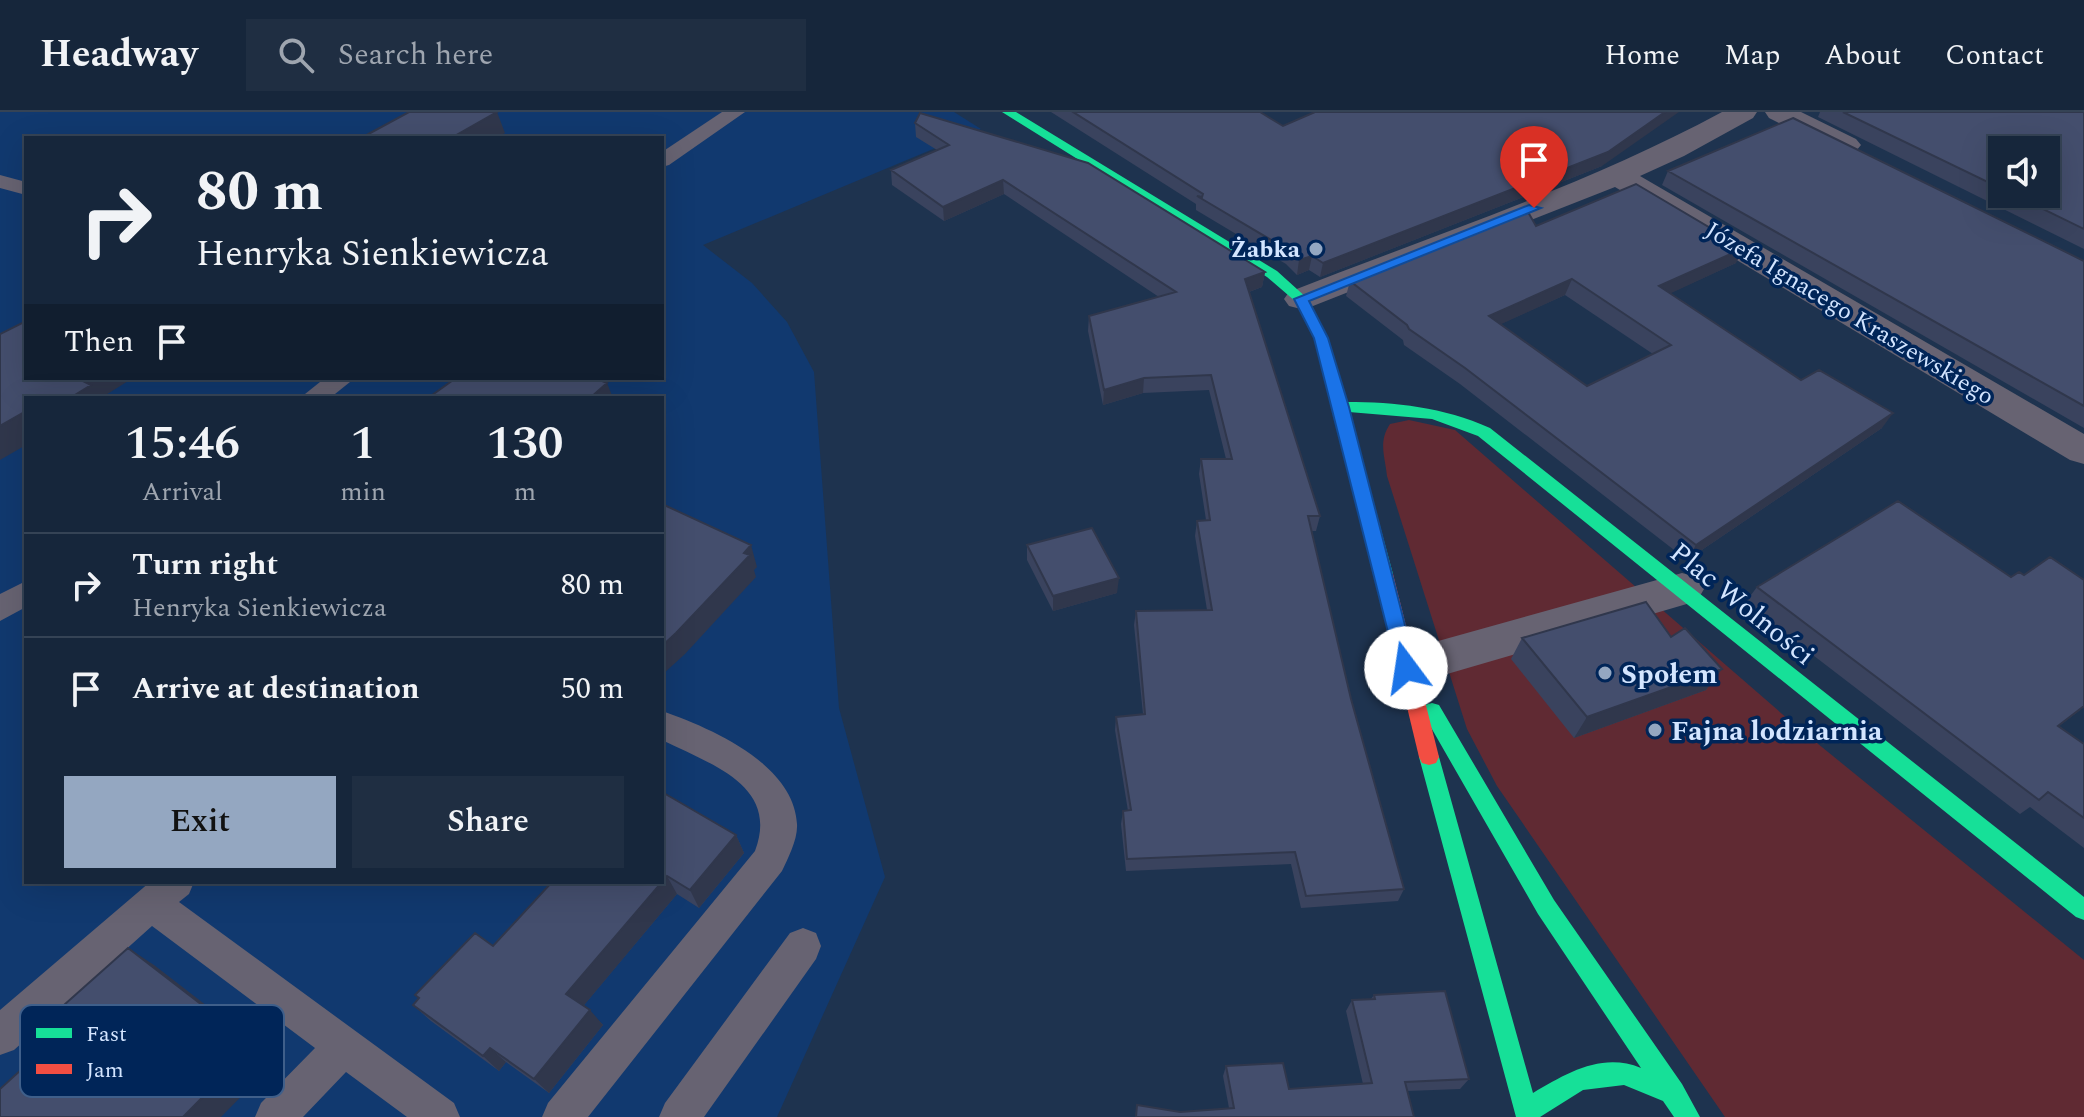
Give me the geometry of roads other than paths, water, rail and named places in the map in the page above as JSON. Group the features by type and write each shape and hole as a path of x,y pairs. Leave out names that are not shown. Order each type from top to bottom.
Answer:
{"street":[{"path":"1008,112 1272,274 1301,299 1321,338 1341,407 1406,668 1528,1114 1579,1079 1624,1073 1673,1093"},
{"path":"1301,299 1617,175 1674,150 1743,112"},
{"path":"1779,112 1871,158"},
{"name":"Józefa Ignacego Kraszewskiego","path":"1617,175 2084,451"},
{"name":"Plac Wolności","path":"1341,407 1427,409 1458,416 1484,432 2084,910"},
{"path":"1406,668 1682,589"},
{"path":"1406,668 1546,907 1688,1117"}],"lane":[{"path":"664,160 735,112"},
{"path":"0,181 24,188"},
{"path":"316,396 339,380"},
{"path":"0,609 24,593"},
{"path":"562,1117 770,860 780,826 774,796 748,770 664,726"},
{"path":"36,1005 164,893 344,1046 440,1117"},
{"path":"679,1117 803,946"},
{"path":"0,1036 20,1019"},
{"path":"275,1117 344,1046"}],"place":[{"name":"Żabka","path":"1316,249"},
{"name":"Społem","path":"1605,673"},
{"name":"Fajna lodziarnia","path":"1655,730"}]}
